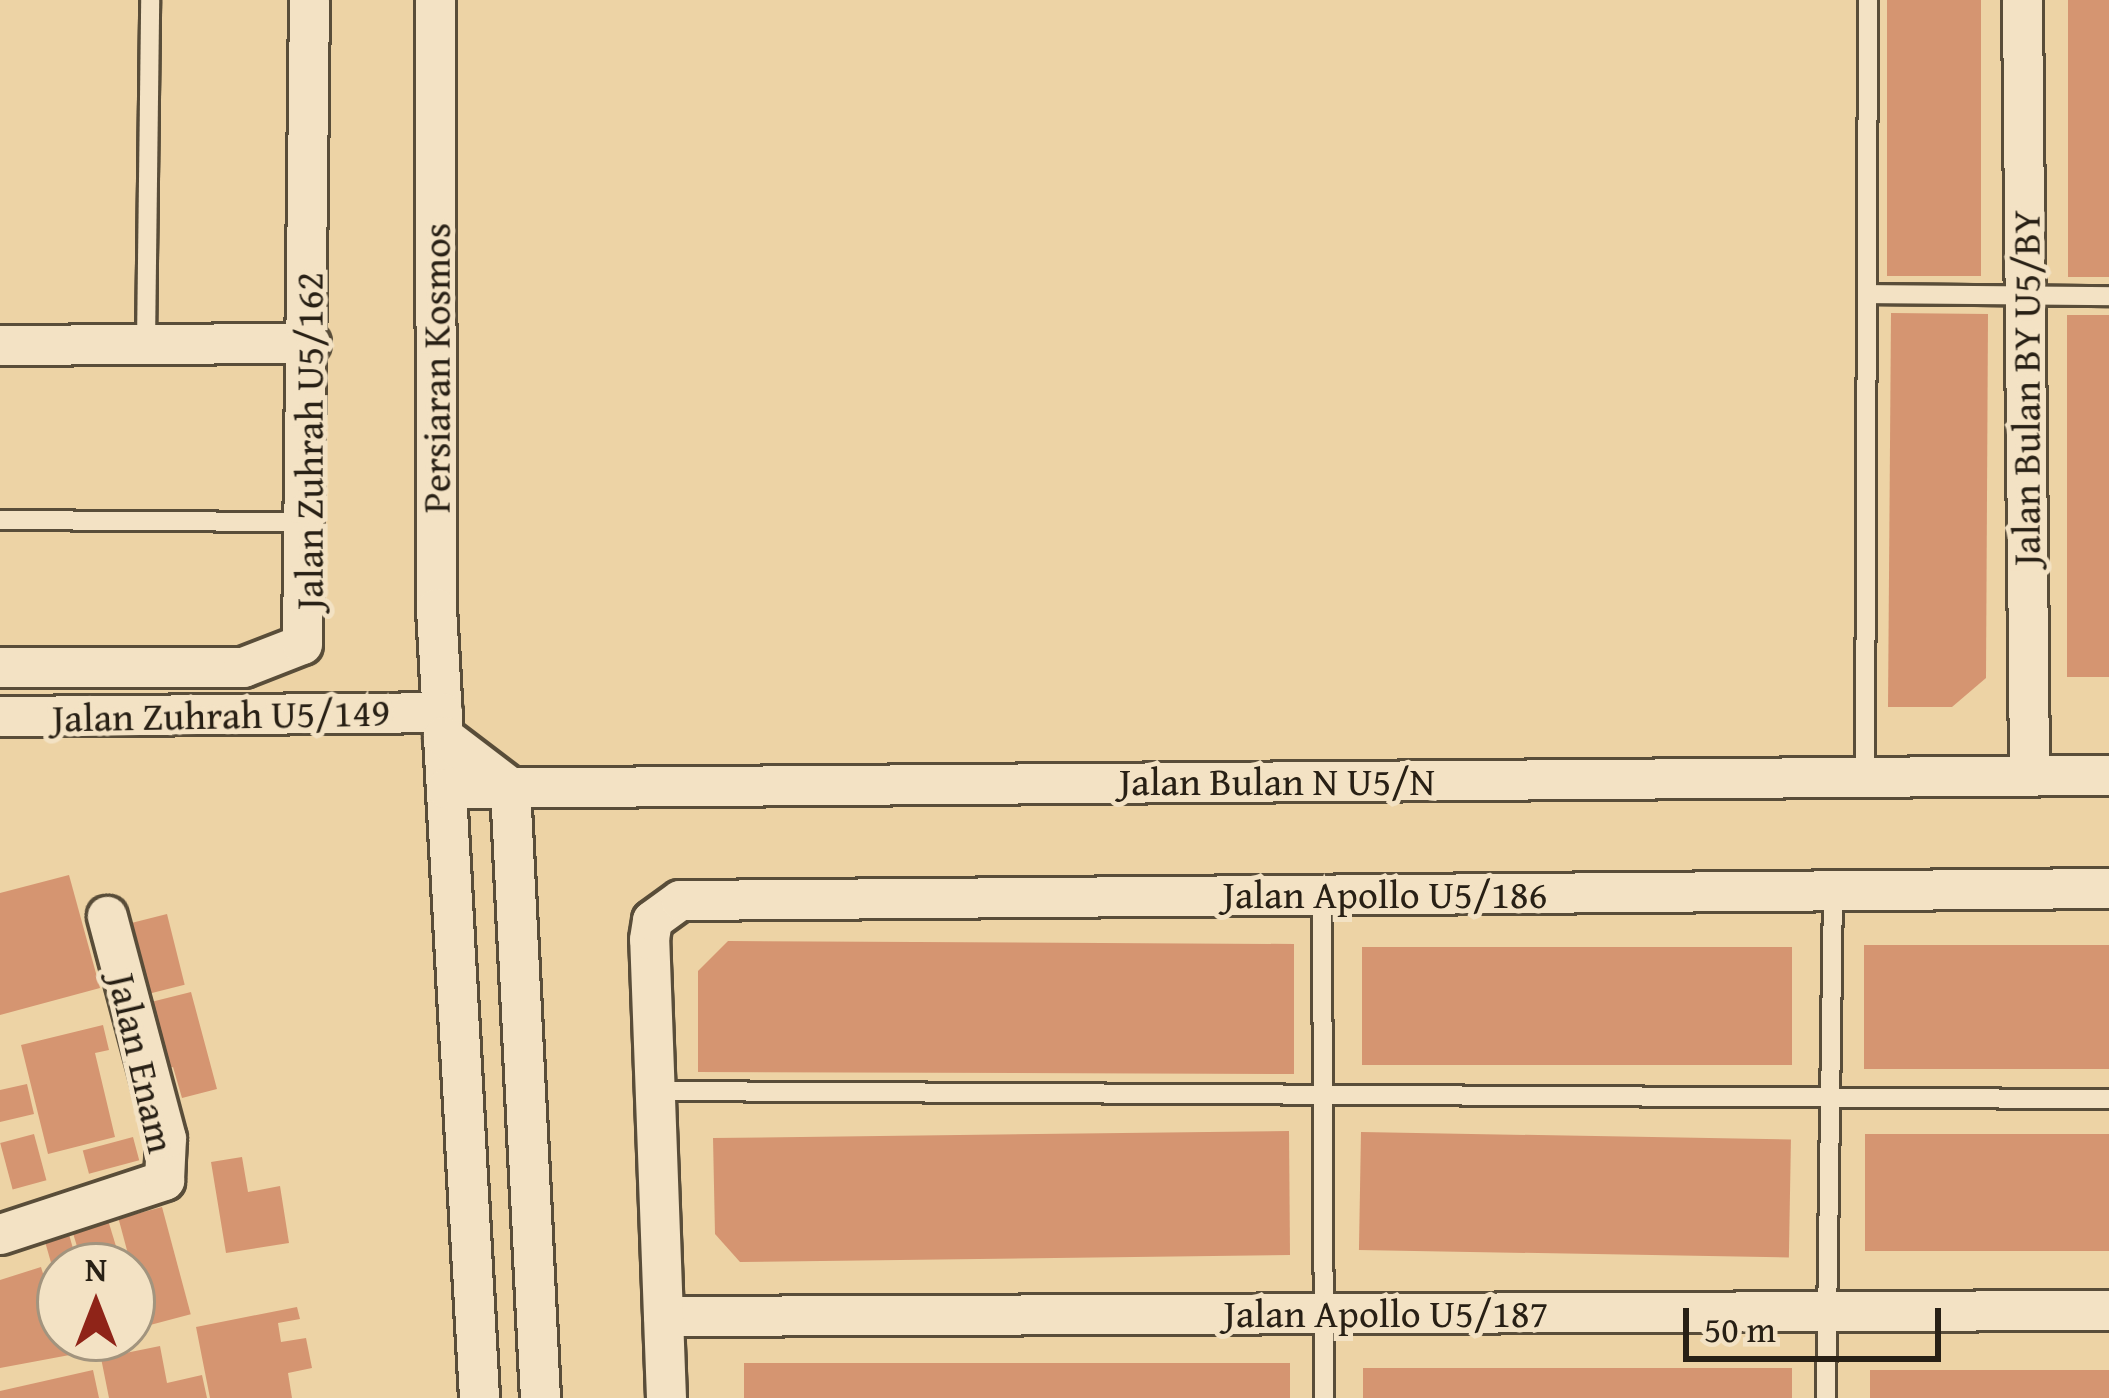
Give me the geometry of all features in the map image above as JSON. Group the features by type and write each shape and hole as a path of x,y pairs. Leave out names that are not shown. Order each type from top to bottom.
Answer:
{"street":[{"name":"Jalan Zuhrah U5/162","path":"0,668 287,657 310,622 309,0"},
{"name":"Persiaran Kosmos","path":"435,0 442,724 479,1398"},
{"name":"Jalan Bulan BY U5/BY","path":"2022,0 2029,775"},
{"path":"0,345 310,343"},
{"name":"Jalan Zuhrah U5/149","path":"0,716 442,724"},
{"path":"442,724 510,787 540,1398"},
{"name":"Jalan Bulan N U5/N","path":"446,788 2109,775"},
{"name":"Jalan Apollo U5/186","path":"656,1091 649,939 664,909 707,897 2109,888"},
{"name":"Jalan Enam","path":"0,1234 164,1180 166,1138 107,916"},
{"path":"656,1091 666,1398"},
{"name":"Jalan Apollo U5/187","path":"663,1316 2109,1310"}],"lane":[{"path":"146,344 150,0"},
{"path":"1865,776 1868,0"},
{"path":"1868,294 2109,296"},
{"path":"0,520 310,522"},
{"path":"1826,1398 1833,892"},
{"path":"1322,894 1324,1398"},
{"path":"656,1091 2109,1100"}],"building":[{"path":"1887,0 1981,0 1981,276 1887,276"},
{"path":"2068,0 2109,0 2109,277 2068,277"},
{"path":"1891,313 1988,314 1986,678 1952,707 1888,707"},
{"path":"2067,315 2109,315 2109,677 2067,677"},
{"path":"69,875 100,988 0,1015 0,893"},
{"path":"167,914 185,985 140,996 122,925"},
{"path":"728,941 1294,944 1294,1074 698,1072 698,971"},
{"path":"1864,945 2109,945 2109,1069 1864,1069"},
{"path":"1362,947 1792,947 1792,1065 1362,1065"},
{"path":"191,992 217,1089 182,1098 173,1067 157,1072 139,1005"},
{"path":"103,1025 109,1050 95,1053 115,1137 48,1154 21,1045"},
{"path":"27,1084 34,1114 0,1122 0,1090"},
{"path":"1289,1131 1290,1255 740,1262 715,1234 713,1138"},
{"path":"1361,1132 1791,1140 1789,1257 1359,1250"},
{"path":"34,1134 46,1180 13,1189 0,1143"},
{"path":"1865,1134 2109,1134 2109,1251 1865,1251"},
{"path":"133,1137 139,1160 89,1174 83,1150"},
{"path":"242,1157 248,1192 280,1186 289,1243 226,1253 211,1162"},
{"path":"162,1207 191,1314 156,1324 156,1242 125,1242 119,1219"},
{"path":"108,1220 115,1242 76,1242 72,1230"},
{"path":"68,1231 71,1242 45,1242 44,1238"},
{"path":"36,1269 36,1361 0,1368 0,1280"},
{"path":"297,1307 300,1319 278,1323 281,1342 306,1338 312,1368 288,1373 292,1398 210,1398 196,1327"},
{"path":"160,1346 167,1383 202,1375 207,1398 109,1398 102,1362 156,1362 156,1347"},
{"path":"744,1363 1290,1363 1290,1398 744,1398"},
{"path":"1363,1368 1792,1368 1792,1398 1363,1398"},
{"path":"93,1370 99,1398 0,1398 0,1391"},
{"path":"1870,1370 2109,1370 2109,1398 1870,1398"}]}
